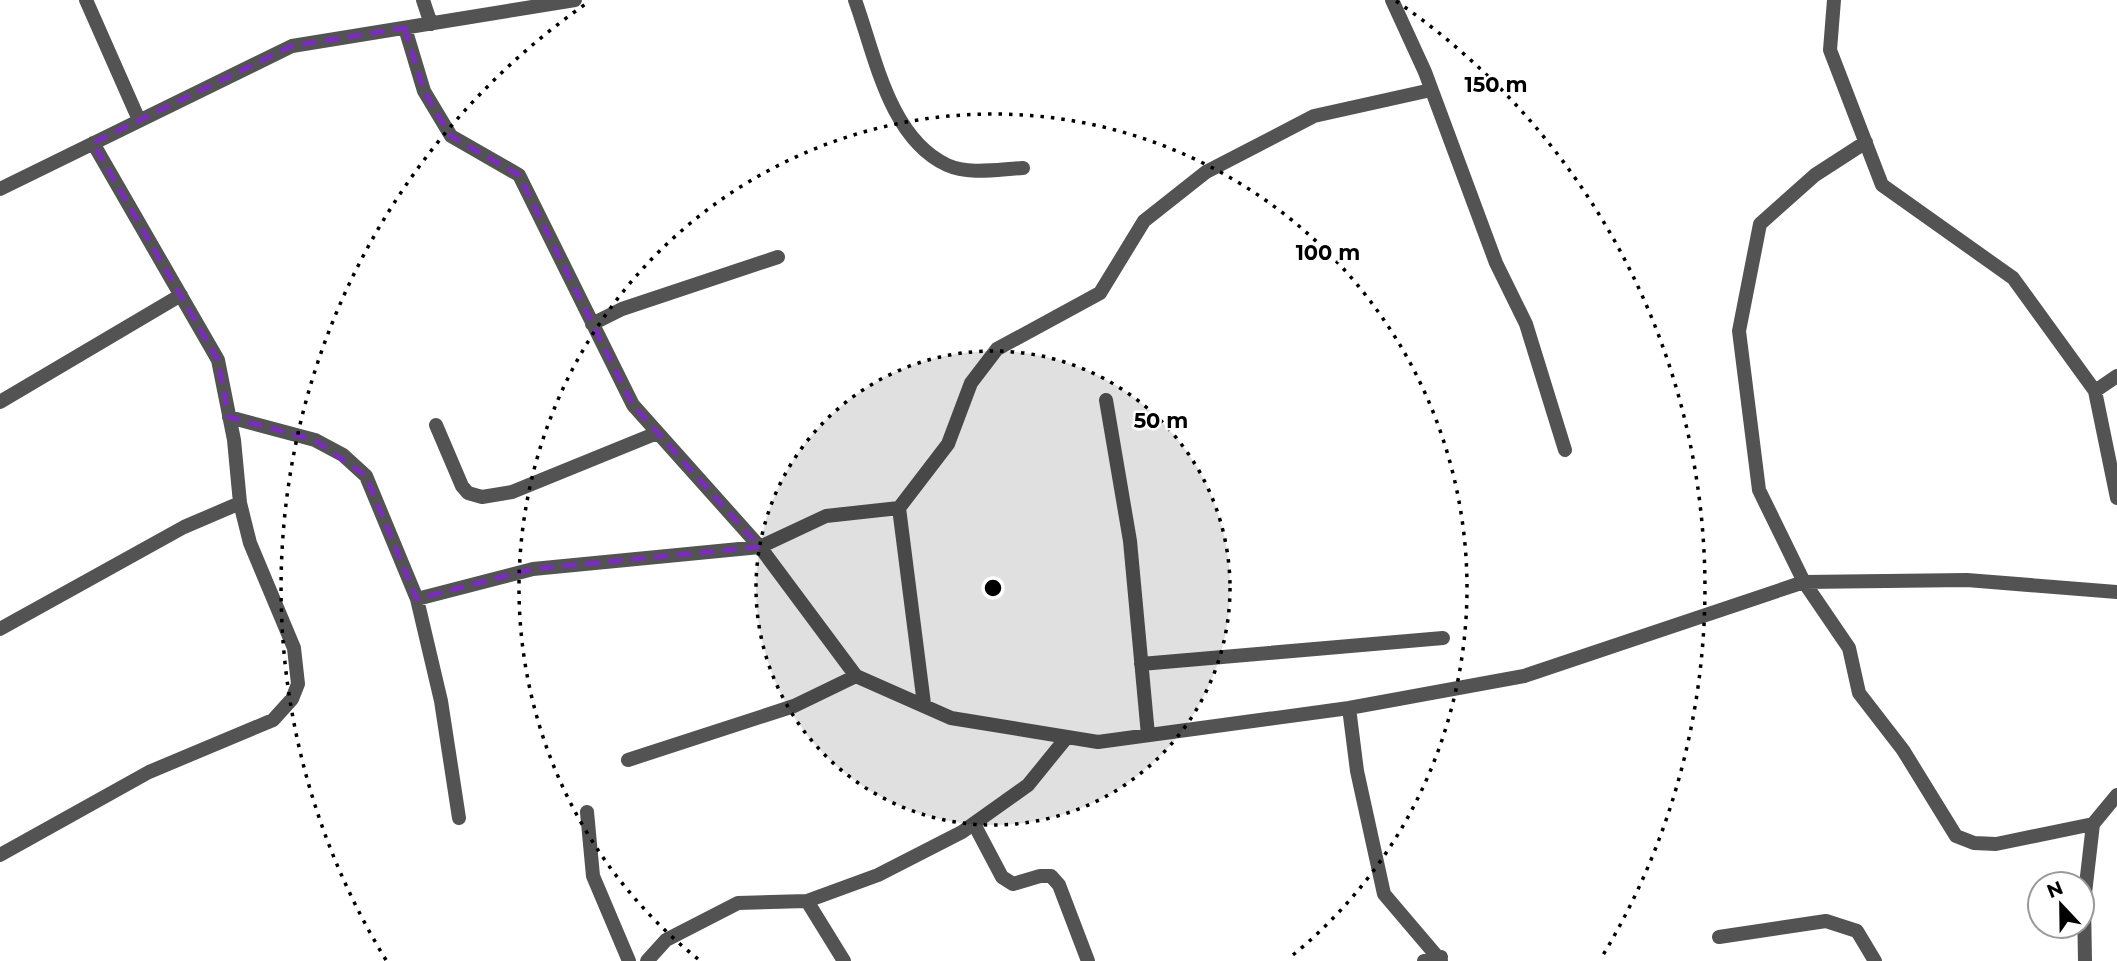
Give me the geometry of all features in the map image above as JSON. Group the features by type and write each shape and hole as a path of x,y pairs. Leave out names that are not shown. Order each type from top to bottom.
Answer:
{"street":[{"path":"86,0 139,120"},
{"path":"424,0 431,24"},
{"path":"0,189 292,46 575,0"},
{"path":"855,0 894,107 919,147 949,166 970,170 1023,168"},
{"path":"1392,0 1431,90 1496,263 1526,324 1565,450"},
{"path":"1834,0 1830,50 1882,185 2013,278 2095,391 2117,498"},
{"path":"405,28 424,92 451,135 519,175 633,405 760,547 856,676 951,718 1098,742 1349,708 1524,676 1804,582 1967,580 2117,592"},
{"path":"924,704 899,508 948,444 971,383 998,349 1100,293 1144,220 1206,172 1314,116 1431,90"},
{"path":"1866,142 1815,175 1759,224 1739,331 1759,490 1804,582 1849,648 1859,693 1903,750 1956,836 1974,843 1996,844 2093,824"},
{"path":"0,855 149,772 272,720 292,699 298,684 294,648 250,543 240,503 229,417 218,360 93,143"},
{"path":"592,324 622,309 778,257"},
{"path":"0,402 181,296"},
{"path":"2095,391 2117,376"},
{"path":"1106,400 1130,541 1147,736"},
{"path":"229,417 315,440 343,455 366,476 417,599 441,701 459,818"},
{"path":"436,425 462,486 468,493 482,497 512,492 657,433"},
{"path":"0,629 184,527 240,503"},
{"path":"417,599 533,569 760,547 826,516 899,508"},
{"path":"1141,664 1443,638"},
{"path":"628,760 794,706 856,676"},
{"path":"1349,708 1357,771 1384,894 1441,959"},
{"path":"647,961 666,940 738,903 807,901 878,875 974,824 1028,785 1067,737"},
{"path":"2085,961 2084,902 2093,824 2117,794"},
{"path":"587,812 593,876 629,961"},
{"path":"974,824 1002,877 1013,884 1040,876 1051,876 1059,884 1088,961"},
{"path":"807,901 845,961"},
{"path":"1719,937 1826,921 1857,931 1875,961"},
{"path":"1424,961 1441,959"}],"highlighted area":[{"path":"405,28 424,91 451,136 519,175 633,405 760,547 533,569 417,599 366,476 315,440 229,417 218,360 93,143 292,46"}]}
